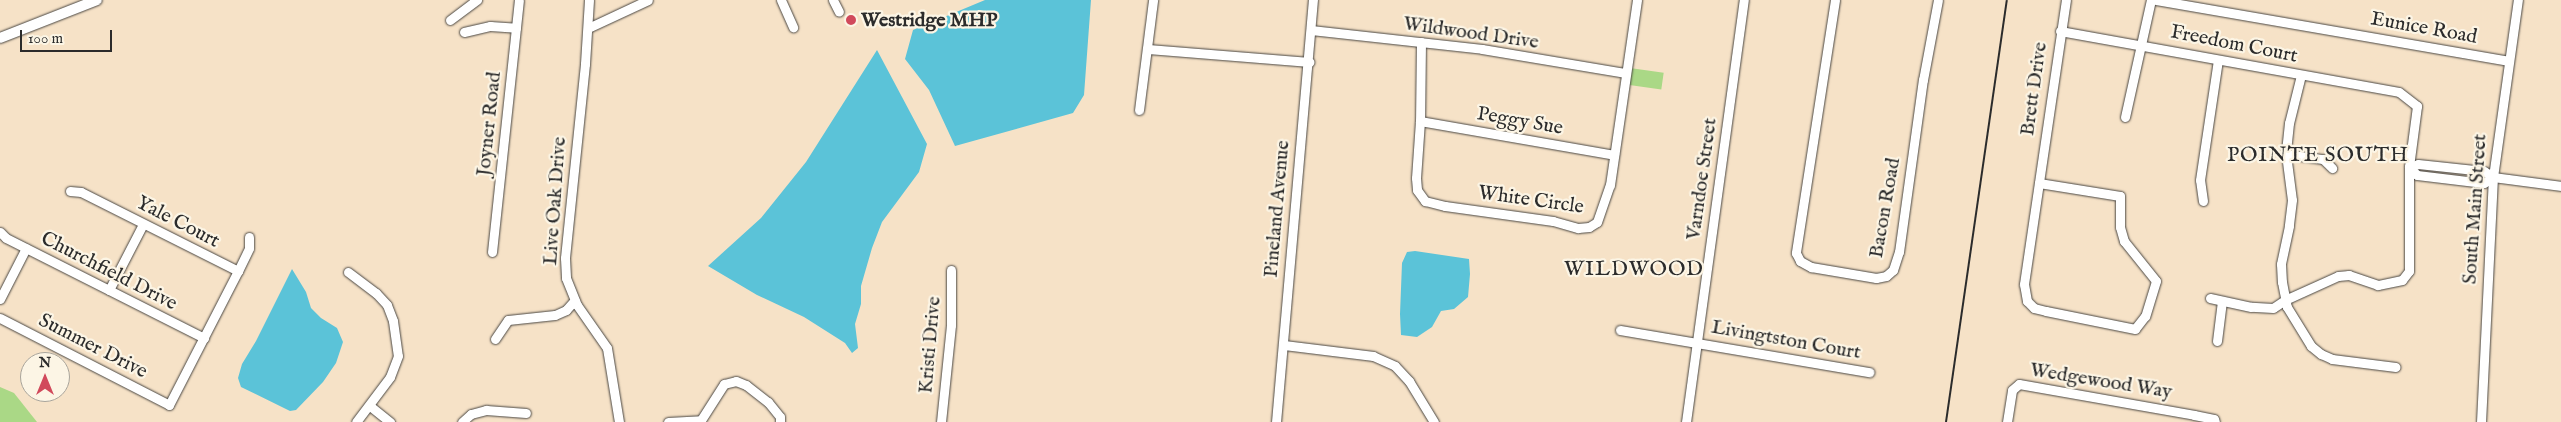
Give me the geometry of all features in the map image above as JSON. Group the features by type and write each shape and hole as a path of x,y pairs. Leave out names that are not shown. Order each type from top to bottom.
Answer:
{"main road":[{"path":"0,38 97,0"}],"street":[{"path":"450,20 477,0"},
{"name":"Joyner Road","path":"492,252 519,0"},
{"name":"Live Oak Drive","path":"589,0 588,28 565,258 566,278 575,300 607,348 619,422"},
{"path":"588,28 648,0"},
{"path":"781,0 793,27"},
{"path":"833,0 839,12"},
{"path":"1140,110 1153,0"},
{"name":"Pineland Avenue","path":"1276,422 1314,0"},
{"name":"White Circle","path":"1421,42 1417,190 1425,201 1445,206 1553,221 1578,228 1589,227 1597,222 1610,185 1637,0"},
{"name":"Varndoe Street","path":"1686,422 1744,0"},
{"name":"Bacon Road","path":"1835,0 1796,253 1800,261 1810,267 1876,278 1886,276 1893,270 1899,252 1935,0"},
{"name":"Brett Drive","path":"2039,183 2120,196 2120,227 2124,241 2156,281 2145,316 2135,329 2046,312 2028,304 2024,284 2066,0"},
{"path":"2125,117 2151,0"},
{"name":"Eunice Road","path":"2156,0 2508,61"},
{"name":"South Main Street","path":"2480,422 2493,177 2518,0"},
{"path":"464,32 490,26 516,28"},
{"name":"Wildwood Drive","path":"1311,30 1482,49 1626,73"},
{"name":"Freedom Court","path":"2060,31 2141,44 2401,94 2417,106 2409,168"},
{"path":"1148,49 1309,62"},
{"path":"2203,201 2200,180 2218,60"},
{"path":"2301,75 2289,123 2286,154 2292,200 2281,264 2285,300 2311,346 2321,354 2332,359 2395,368"},
{"name":"Peggy Sue","path":"1420,121 1614,155"},
{"path":"2286,154 2323,159 2332,168"},
{"path":"2409,168 2417,175 2484,183 2493,177 2561,186"},
{"path":"2210,298 2251,307 2273,308 2285,300 2338,276 2349,275 2378,286 2402,280 2409,271 2409,168"},
{"name":"Yale Court","path":"70,191 81,192 238,271 248,248 249,237"},
{"path":"110,290 143,224"},
{"name":"Churchfield Drive","path":"0,232 6,238 204,338"},
{"path":"0,299 26,248"},
{"name":"Kristi Drive","path":"940,422 951,325 950,270"},
{"path":"204,338 238,271"},
{"path":"348,272 376,293 387,305 396,338 398,356 390,377 370,406 356,422"},
{"path":"496,339 508,320 555,316 566,310 575,300"},
{"path":"2217,341 2222,301"},
{"name":"Summer Drive","path":"0,318 169,405 204,338"},
{"name":"Livingtston Court","path":"1620,330 1869,372"},
{"path":"1284,345 1373,356 1395,366 1409,380 1434,422"},
{"path":"668,422 702,421 724,384 736,380 746,385 768,402 780,417 780,422"},
{"name":"Wedgewood Way","path":"2008,422 2012,390 2019,384 2194,415 2214,419 2215,422"},
{"path":"370,406 390,422"},
{"path":"462,422 471,414 486,410 526,413"}],"green space":[{"path":"1630,68 1664,73 1661,90 1628,85"},
{"path":"0,387 14,393 37,422 0,422"}],"water":[{"path":"985,0 1091,0 1084,95 1073,113 955,146 929,90 905,59 913,30"},
{"path":"877,50 927,144 919,172 882,222 872,248 861,286 861,304 855,324 858,348 852,353 845,343 804,317 757,295 708,266 761,218 806,162"},
{"path":"1415,251 1469,259 1470,274 1468,297 1454,309 1441,311 1432,327 1417,337 1401,335 1400,314 1402,263 1407,252"},
{"path":"292,269 306,292 311,308 321,318 337,328 343,342 336,363 323,382 296,410 290,411 241,387 238,378 242,364 256,341"}],"railway":[{"path":"1946,422 2007,0"}],"place":[{"name":"Westridge MHP","path":"851,20"}],"district":[{"name":"POINTE SOUTH","path":"2318,156"},
{"name":"WILDWOOD","path":"1634,270"}]}
